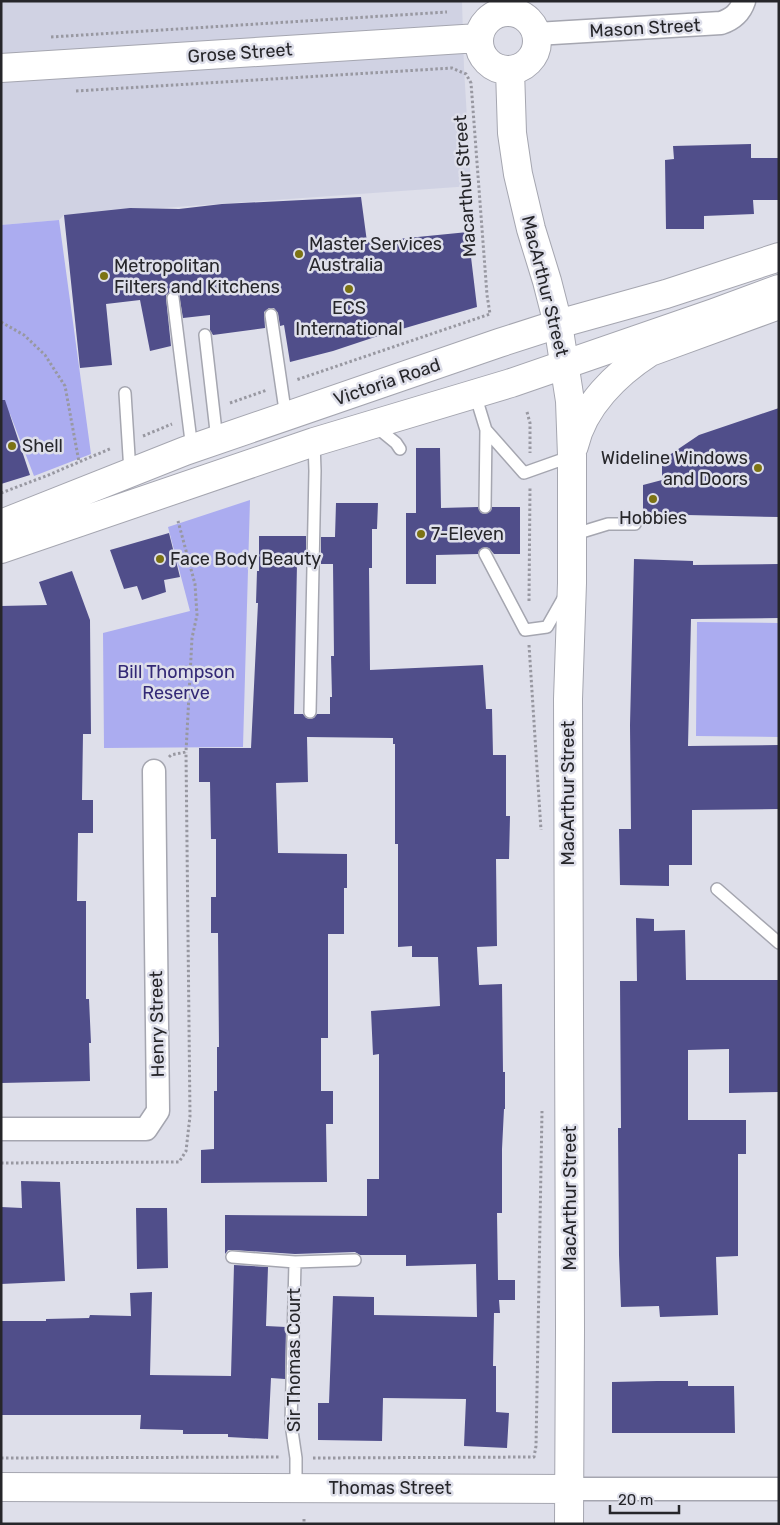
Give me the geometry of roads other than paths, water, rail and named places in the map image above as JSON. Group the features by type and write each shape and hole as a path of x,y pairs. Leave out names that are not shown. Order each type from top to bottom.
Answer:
{"main road":[{"path":"505,7 525,18 532,25 536,34 536,44 531,58 520,67 510,70 500,69 484,57 480,48 479,38 482,28 488,20 505,7"},
{"name":"Grose Street","path":"1,68 479,38"},
{"name":"MacArthur Street","path":"510,70 512,133 518,174 531,229 558,324 570,401 572,583 568,699 569,1524"},
{"name":"Victoria Road","path":"1,524 192,448 558,324 666,294 779,257"},
{"name":"Victoria Road","path":"1,549 314,442 475,394 565,364 779,289"},
{"path":"572,456 576,439 593,406 604,391 632,364 650,352 779,305"},
{"name":"Thomas Street","path":"1,1487 569,1489"}],"street":[{"name":"Mason Street","path":"536,34 721,23 735,17 742,8 744,1"},
{"name":"Henry Street","path":"1,1129 146,1129 158,1111 154,771"},
{"name":"Thomas Street","path":"569,1489 779,1489"}],"lane":[{"path":"173,298 192,448"},
{"path":"272,315 286,417"},
{"path":"205,335 217,440"},
{"path":"125,393 130,472"},
{"path":"475,394 486,430 485,507"},
{"path":"373,424 396,443 400,449"},
{"path":"486,430 524,473 572,456"},
{"path":"310,712 314,442"},
{"path":"572,535 608,524 635,524"},
{"path":"485,554 525,630 548,627 572,583"},
{"path":"717,889 779,943"},
{"path":"232,1258 295,1262 355,1260"},
{"name":"Sir Thomas Court","path":"295,1262 291,1424 296,1458 296,1488"}],"place":[{"name":"Master Services Australia","path":"299,254"},
{"name":"Metropolitan Filters and Kitchens","path":"104,276"},
{"name":"ECS International","path":"349,289"},
{"name":"Shell","path":"12,446"},
{"name":"Wideline Windows and Doors","path":"758,468"},
{"name":"Hobbies","path":"653,499"},
{"name":"7-Eleven","path":"421,534"},
{"name":"Face Body Beauty","path":"160,559"}],"park label":[{"name":"Bill Thompson Reserve","path":"176,682"}]}
